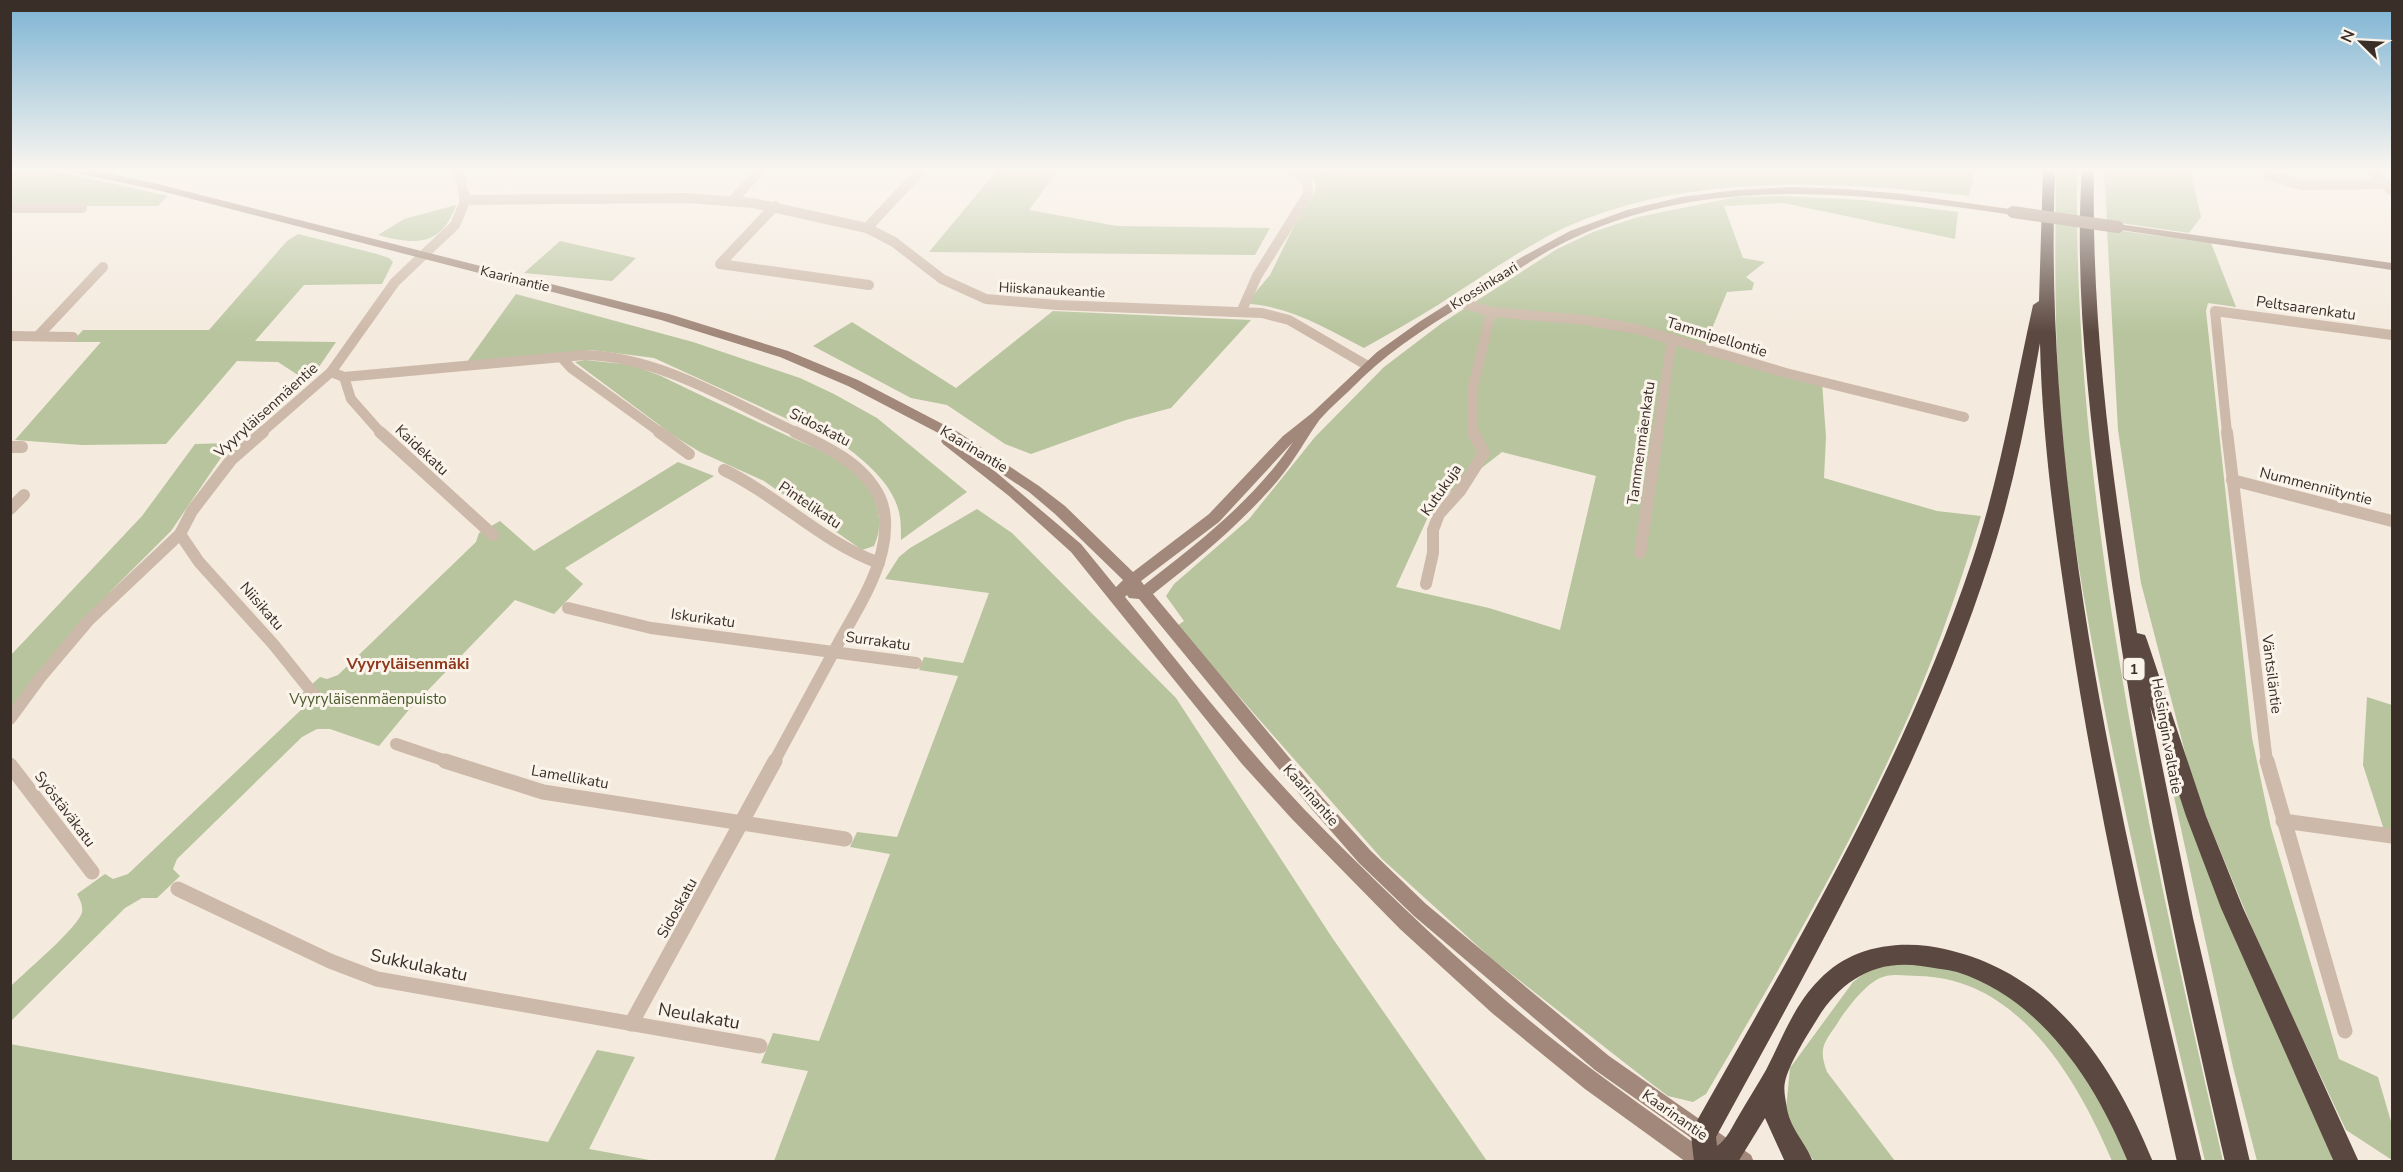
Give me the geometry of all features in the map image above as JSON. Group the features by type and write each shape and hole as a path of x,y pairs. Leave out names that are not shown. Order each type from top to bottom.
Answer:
{"highway":[{"path":"2047,224 2045,277 2052,416 2061,511 2074,602 2118,844 2190,1161"},
{"name":"Helsingin valtatie","path":"2088,224 2088,302 2100,427 2120,584 2168,856 2204,1021 2238,1161"},
{"path":"2045,277 2016,432 1981,558 1956,633 1891,786 1805,950 1703,1135 1720,1160 1773,1081 1810,1008 1841,973 1856,963 1875,956 1923,955 1951,960 1995,977 2018,990 2058,1025 2091,1066 2141,1161"},
{"path":"2120,584 2196,816 2228,898 2347,1161"},
{"path":"1773,1081 1773,1110 1801,1161"}],"main road":[{"name":"Kaarinantie","path":"301,224 665,317 739,339 816,366 902,408 953,435 1013,473 1060,510 1137,586 1270,749 1365,856 1404,894 1512,990 1602,1063 1703,1135"},
{"name":"Krossinkaari","path":"1137,586 1225,529 1275,476 1316,417 1368,366 1459,302 1573,233 1599,224"},
{"name":"Krossinkaari","path":"2095,224 2392,267"},
{"name":"Kaarinantie","path":"902,408 944,438 1049,523 1076,548 1248,759 1407,923 1518,1022 1592,1082 1720,1160"},
{"path":"1117,596 1137,586"}],"street":[{"path":"423,255 456,224"},
{"path":"758,224 720,264 869,285"},
{"name":"Hiiskanaukeantie","path":"849,224 867,228 894,242 942,279 987,299 1057,305 1242,310 1289,320 1368,366"},
{"path":"867,228 871,224"},
{"path":"1242,310 1257,276 1290,224"},
{"name":"Vyyryläisenmäentie","path":"10,719 40,678 89,620 180,534 192,511 231,460 331,372 395,282 423,255"},
{"path":"38,336 103,267"},
{"name":"Tammipellontie","path":"1459,302 1491,312 1610,324 1672,338 1786,373 1964,417"},
{"name":"Peltsaarenkatu","path":"2215,311 2392,335"},
{"name":"Väntsiläntie","path":"2215,311 2232,480 2266,763 2345,1031"},
{"name":"Kutukuja","path":"1426,584 1436,522 1460,491 1484,453 1473,435 1471,417 1473,381 1491,312"},
{"path":"10,336 73,337"},
{"name":"Tammenmäenkatu","path":"1640,553 1672,338"},
{"name":"Sidoskatu","path":"331,372 344,377 603,355 650,365 838,453 865,475 881,502 887,530 886,543 879,563 835,652 631,1024"},
{"path":"561,357 571,368 689,454"},
{"name":"Kaidekatu","path":"344,377 351,399 369,422 493,535"},
{"name":"Pintelikatu","path":"724,470 753,484 857,555 879,563"},
{"name":"Nummenniityntie","path":"2232,480 2392,521"},
{"path":"10,509 24,495"},
{"name":"Niisikatu","path":"180,534 199,562 259,627 319,700"},
{"name":"Iskurikatu","path":"568,608 651,628 835,652"},
{"name":"Surrakatu","path":"835,652 916,663"},
{"name":"Lamellikatu","path":"396,744 497,779 543,792 844,839"},
{"name":"Syöstäväkatu","path":"10,765 92,872"},
{"path":"2283,821 2392,836"},
{"name":"Sukkulakatu","path":"178,889 330,961 377,979 631,1024"},
{"name":"Neulakatu","path":"631,1024 760,1046"}],"green space":[{"path":"396,224 447,224 434,236 425,240 404,240 378,235"},
{"path":"953,224 1104,224 1117,226 1270,228 1255,255 929,252"},
{"path":"1295,224 1576,224 1550,235 1507,260 1429,311 1364,348 1295,314 1250,304 1253,295 1270,275"},
{"path":"1618,224 1730,224 1743,258 1765,262 1746,277 1754,283 1752,290 1727,292 1704,348 1822,382 1826,437 1824,478 1937,511 1981,516 1931,661 1908,718 1874,791 1829,879 1706,1094 1693,1102 1668,1096 1648,1081 1492,959 1382,859 1177,626 1184,621 1166,596 1174,584 1249,519 1315,437 1384,367 1442,323 1557,249 1593,232","holes":["1502,452 1596,476 1560,630 1489,608 1396,587 1433,506"]},
{"path":"1882,224 1957,224 1955,239"},
{"path":"2056,224 2078,224 2079,295 2088,420 2102,545 2121,669 2168,916 2223,1161 2205,1161 2167,1001 2109,732 2081,582 2070,507 2059,399"},
{"path":"2125,224 2196,224 2189,233"},
{"path":"2107,229 2211,243 2236,307 2208,303 2206,311 2252,738 2271,828 2339,1059 2378,1077 2392,1125 2392,1160 2346,1130 2265,959 2194,787 2141,583 2118,430"},
{"path":"298,234 377,254 393,262 382,284 304,285 255,341 336,342 312,377 298,375 278,362 237,361 166,444 82,445 15,440 101,342 72,342 83,330 209,330 287,241"},
{"path":"560,241 636,258 612,281 524,273"},
{"path":"516,294 693,342 800,378 877,418 967,492 901,540 899,512 884,482 868,465 842,444 654,358 592,350 467,362"},
{"path":"1053,311 1251,320 1171,408 1126,420 1031,454 1005,444 947,405 911,398 813,346 852,322 956,388"},
{"path":"585,360 632,365 661,376 841,461 855,471 869,487 877,506 879,526 874,546 862,550 764,481 700,452 674,436 575,362"},
{"path":"231,443 171,531 111,591 11,710 11,655 142,516 195,444"},
{"name":"Vyyryläisenmäenpuisto","path":"678,462 714,476 565,568 583,584 554,614 515,600 407,712 379,746 330,729 317,729 302,737 177,859 173,869 180,876 157,898 142,898 125,908 11,1021 11,986 62,939 79,919 82,907 77,894 105,874 113,879 128,874 302,709 305,701 300,695 320,677 327,679 338,675 476,542 479,533 500,521 534,551"},
{"path":"977,509 1012,533 1176,698 1331,936 1487,1161 774,1161 808,1071 761,1063 773,1033 819,1041 890,854 850,847 857,832 897,837 958,676 919,670 924,657 963,663 989,593 885,579 899,557 910,548"},
{"path":"2367,697 2392,705 2392,831 2384,830 2363,765"},
{"path":"2166,760 2171,761 2337,1161 2257,1161 2233,1067"},
{"path":"1903,963 1951,969 1973,975 2015,1001 2037,1019 2074,1062 2090,1086 2131,1161 2112,1161 2082,1098 2040,1039 2015,1014 1986,994 1954,981 1898,975 1879,978 1860,994 1844,1013 1823,1049 1827,1072 1895,1161 1814,1161 1794,1133 1786,1109 1790,1068 1853,982 1869,970"},
{"path":"10,1044 548,1142 597,1050 635,1057 589,1149 655,1161 11,1161"}],"district":[{"name":"Vyyryläisenmäki","path":"408,664"}]}
